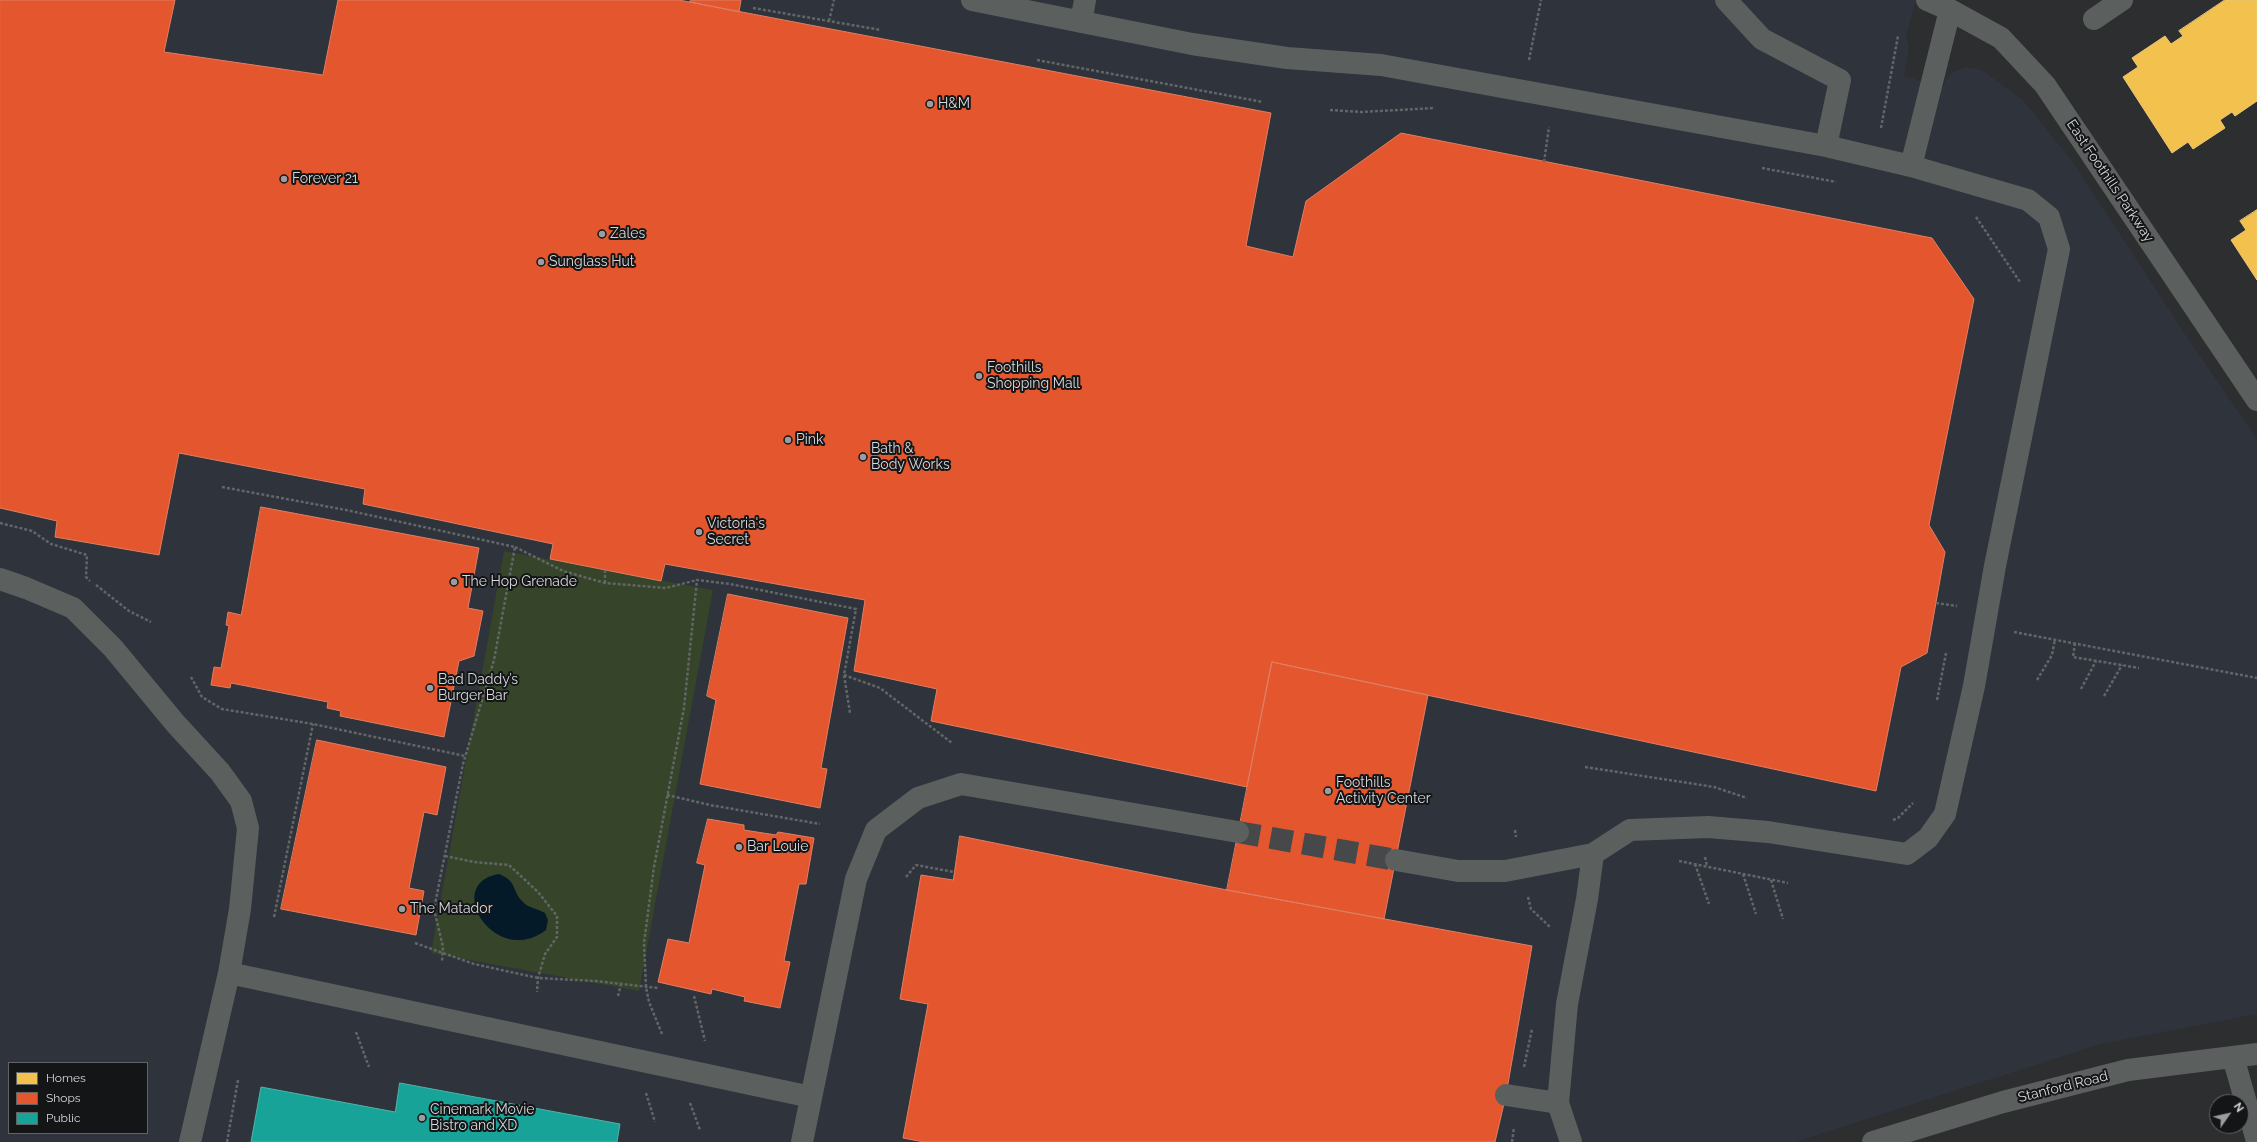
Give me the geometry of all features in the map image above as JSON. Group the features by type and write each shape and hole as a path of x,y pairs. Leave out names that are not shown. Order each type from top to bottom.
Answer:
{"street":[{"path":"972,0 1192,44 1287,58 1382,65 1826,146 1911,166 2028,200 2049,217 2059,249 1995,566 1974,686 1945,814 1928,838 1907,854 1768,832 1708,827 1630,830 1593,854 1505,871 1458,871 1396,860"},
{"path":"1081,22 1085,0"},
{"path":"1726,0 1762,39 1840,80 1826,146"},
{"path":"2094,19 2122,0"},
{"path":"1911,166 1935,3"},
{"name":"East Foothills Parkway","path":"1935,3 2001,38 2045,85 2257,400"},
{"path":"0,579 26,588 73,608 113,648 175,723 220,772 241,801 248,828 240,909 229,973 190,1142"},
{"path":"802,1142 856,879 876,830 918,798 960,784 1238,832"},
{"path":"1572,1142 1558,1103 1567,1004 1588,899 1593,854"},
{"path":"229,973 811,1097"},
{"name":"Stanford Road","path":"1874,1142 2003,1102 2128,1070 2257,1054"},
{"path":"2232,1057 2257,1141"},
{"path":"1506,1095 1558,1103"}],"path":[{"path":"829,21 834,0"},
{"path":"1528,63 1540,0"},
{"path":"753,8 881,30"},
{"path":"1881,128 1898,36"},
{"path":"1037,60 1263,102"},
{"path":"1330,110 1362,112 1439,107"},
{"path":"1543,125 1557,128"},
{"path":"1544,162 1549,127"},
{"path":"1757,167 1841,183"},
{"path":"1974,214 2021,284"},
{"path":"222,487 353,512 515,547 563,571 605,583 666,588 697,580 730,584 856,609 844,675 850,713"},
{"path":"0,523 32,531 52,544 88,555 86,577 130,611 152,622"},
{"path":"442,962 443,953 434,909 465,756 494,660 515,547"},
{"path":"605,570 605,583"},
{"path":"662,1034 649,1002 646,987 644,943 654,867 684,708 697,580"},
{"path":"1955,613 1958,599"},
{"path":"1936,603 1961,608"},
{"path":"2010,631 2257,678"},
{"path":"2037,680 2052,655 2055,639"},
{"path":"2075,643 2073,657 2139,668"},
{"path":"1936,707 1948,647"},
{"path":"2081,689 2096,661"},
{"path":"2104,696 2122,665"},
{"path":"844,675 880,688 952,742"},
{"path":"191,677 202,697 222,709 313,724 465,756"},
{"path":"274,917 313,724"},
{"path":"1585,767 1714,787 1751,798"},
{"path":"668,795 710,805 820,824"},
{"path":"1892,820 1898,818 1918,797"},
{"path":"445,856 474,862 509,865 538,892 557,916 557,937 545,954 538,978 537,992"},
{"path":"1676,860 1788,883"},
{"path":"1695,864 1709,904"},
{"path":"906,877 916,865 954,872"},
{"path":"1743,874 1756,914"},
{"path":"1770,879 1784,919"},
{"path":"1527,890 1531,909 1552,929"},
{"path":"415,943 474,964 538,978 595,981 658,988"},
{"path":"618,996 621,984"},
{"path":"694,996 705,1041"},
{"path":"1523,1071 1532,1026"},
{"path":"354,1028 369,1067"},
{"path":"227,1142 239,1073"},
{"path":"644,1088 655,1122"},
{"path":"687,1096 700,1130"},
{"path":"1512,1142 1515,1124"}],"shaded area":[{"name":"Foothills Shopping Mall","path":"0,0 1916,0 1906,35 1909,48 1904,76 1943,87 1945,81 1953,72 1965,67 1982,70 2023,100 2073,162 2189,340 2257,439 2257,1014 2101,1044 1795,1142 0,1142"}],"green space":[{"path":"504,551 713,590 639,991 431,953"}],"water":[{"path":"499,874 512,883 519,898 525,904 545,913 548,920 546,930 527,939 509,939 494,932 482,920 475,906 475,892 483,881"}],"building: Homes":[{"path":"2225,0 2257,0 2257,101 2235,116 2232,112 2220,120 2225,128 2193,149 2188,142 2172,153 2123,77 2138,67 2132,58 2165,36 2171,44 2183,36 2179,31"},
{"path":"2257,210 2257,280 2231,240 2246,230 2240,221"}],"building: Shops":[{"name":"Foothills Shopping Mall","path":"0,0 175,0 164,52 323,75 338,0 679,0 1271,113 1246,246 1293,257 1306,201 1401,133 1932,238 1974,299 1929,525 1945,552 1927,653 1901,667 1876,791 1272,662 1247,787 931,721 937,689 854,671 865,600 665,564 661,581 550,559 553,544 363,504 365,489 179,453 159,555 55,537 57,521 0,508"},
{"path":"691,0 741,0 739,12 690,2"},
{"path":"261,507 479,548 468,608 483,611 474,656 459,661 444,737 340,716 341,711 327,708 328,702 231,683 230,688 211,685 214,667 221,668 229,626 226,625 228,612 241,615"},
{"path":"728,594 848,618 821,768 827,769 820,808 700,784 716,700 707,696"},
{"name":"Foothills Activity Center","path":"1272,662 1428,695 1384,919 1227,890"},
{"path":"317,740 446,767 437,815 424,812 409,888 424,891 416,935 281,909"},
{"path":"708,819 744,825 744,830 776,835 778,832 814,838 806,884 799,884 784,961 790,962 780,1008 744,1001 745,997 712,989 711,994 658,982 668,939 689,943 705,865 697,863"},
{"path":"960,836 1227,890 1532,946 1506,1095 1495,1142 924,1142 903,1138 928,1004 900,999 921,875 953,880"}],"building: Public":[{"name":"Cinemark Movie Bistro and XD","path":"400,1083 620,1124 617,1142 251,1142 261,1087 395,1112"}],"tunnel":[{"path":"1238,832 1396,860"}],"place":[{"name":"H&M","path":"930,104"},
{"name":"Forever 21","path":"284,179"},
{"name":"Zales","path":"602,234"},
{"name":"Sunglass Hut","path":"541,262"},
{"name":"Foothills Shopping Mall","path":"979,376"},
{"name":"Pink","path":"788,440"},
{"name":"Bath & Body Works","path":"863,457"},
{"name":"Victoria's Secret","path":"699,532"},
{"name":"The Hop Grenade","path":"454,582"},
{"name":"Bad Daddy’s Burger Bar","path":"430,688"},
{"name":"Foothills Activity Center","path":"1328,791"},
{"name":"Bar Louie","path":"739,847"},
{"name":"The Matador","path":"402,909"},
{"name":"Cinemark Movie Bistro and XD","path":"422,1118"}]}
